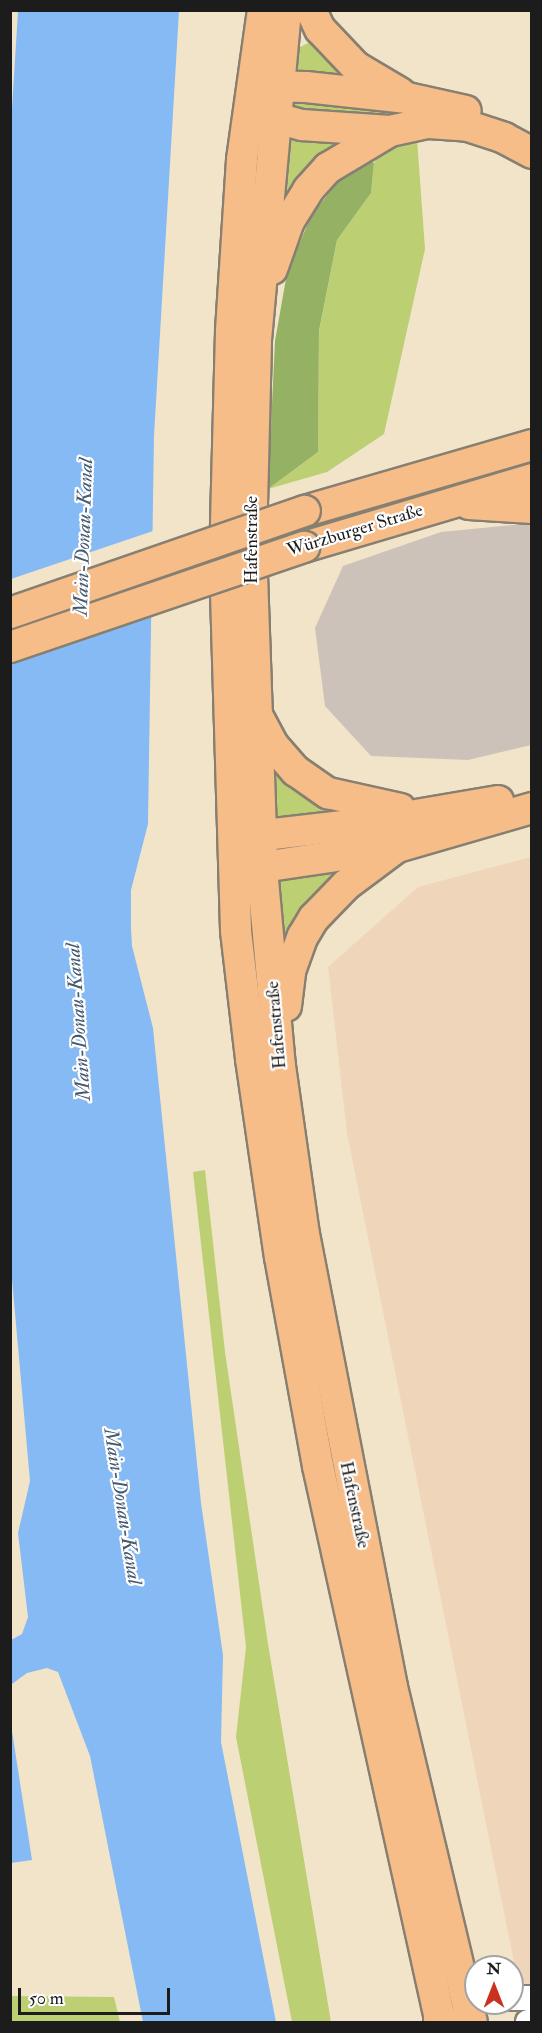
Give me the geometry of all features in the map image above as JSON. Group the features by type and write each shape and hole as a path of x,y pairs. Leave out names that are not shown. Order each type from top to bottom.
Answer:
{"main road":[{"name":"Hafenstraße","path":"246,838 254,709 250,546 263,100 263,10"},
{"name":"Hafenstraße","path":"286,10 263,100 231,332 225,559 248,869 250,1059 280,1257 318,1466 459,2015"},
{"path":"311,10 320,29 356,67 408,98"},
{"path":"263,100 408,98 501,118 531,132"},
{"path":"263,100 390,131"},
{"path":"256,342 274,258 289,221 308,190 328,168 390,131 429,123 468,126 504,138 531,153"},
{"path":"477,461 531,422"},
{"name":"Würzburger Straße","path":"10,613 305,511 531,445"},
{"name":"Würzburger Straße","path":"10,647 304,547 531,479"},
{"path":"448,502 531,508"},
{"path":"254,709 273,745 296,771 328,793 427,813"},
{"path":"246,838 500,801 531,789"},
{"path":"248,869 397,848 531,808"},
{"path":"280,1066 290,971 303,936 331,899 397,848"},
{"name":"Hafenstraße","path":"248,869 304,1234 345,1463 459,2015"}],"shaded area":[{"path":"532,525 531,745 468,760 371,756 325,706 315,628 343,566 441,532"},
{"path":"531,857 531,2022 526,2022 524,2012 524,1955 513,1955 347,1133 328,967 418,887"}],"green space":[{"path":"317,39 351,78 296,78 287,53"},
{"path":"309,100 387,111 388,113 341,116 302,113 285,102"},
{"path":"288,135 347,137 286,208 273,191"},
{"path":"417,139 425,249 384,434 327,472 268,489 318,452 319,332 337,240 371,193 374,163 384,147"},
{"path":"367,159 374,163 371,193 337,240 319,331 318,452 268,489 275,341 287,273 311,216 340,179"},
{"path":"271,760 339,810 276,817"},
{"path":"346,865 286,944 282,941 277,887 280,881 284,877"},
{"path":"205,1170 225,1352 268,1644 331,2022 292,2022 236,1737 246,1647 193,1172"},
{"path":"11,1996 114,1997 120,2022 11,2022"}],"water":[{"name":"Main-Donau-Kanal","path":"18,11 179,11 154,436 148,824 131,890 131,928 132,946 153,1028 201,1503 223,1655 221,1742 276,2022 143,2022 90,1756 58,1672 47,1668 27,1673 12,1684 11,1690 11,1640 22,1634 28,1617 18,1533 30,1481 10,1257 10,141"},
{"path":"10,1718 32,1860 11,1863 10,1863"}],"pier":[{"path":"156,530 155,614 10,664 11,579"}]}
